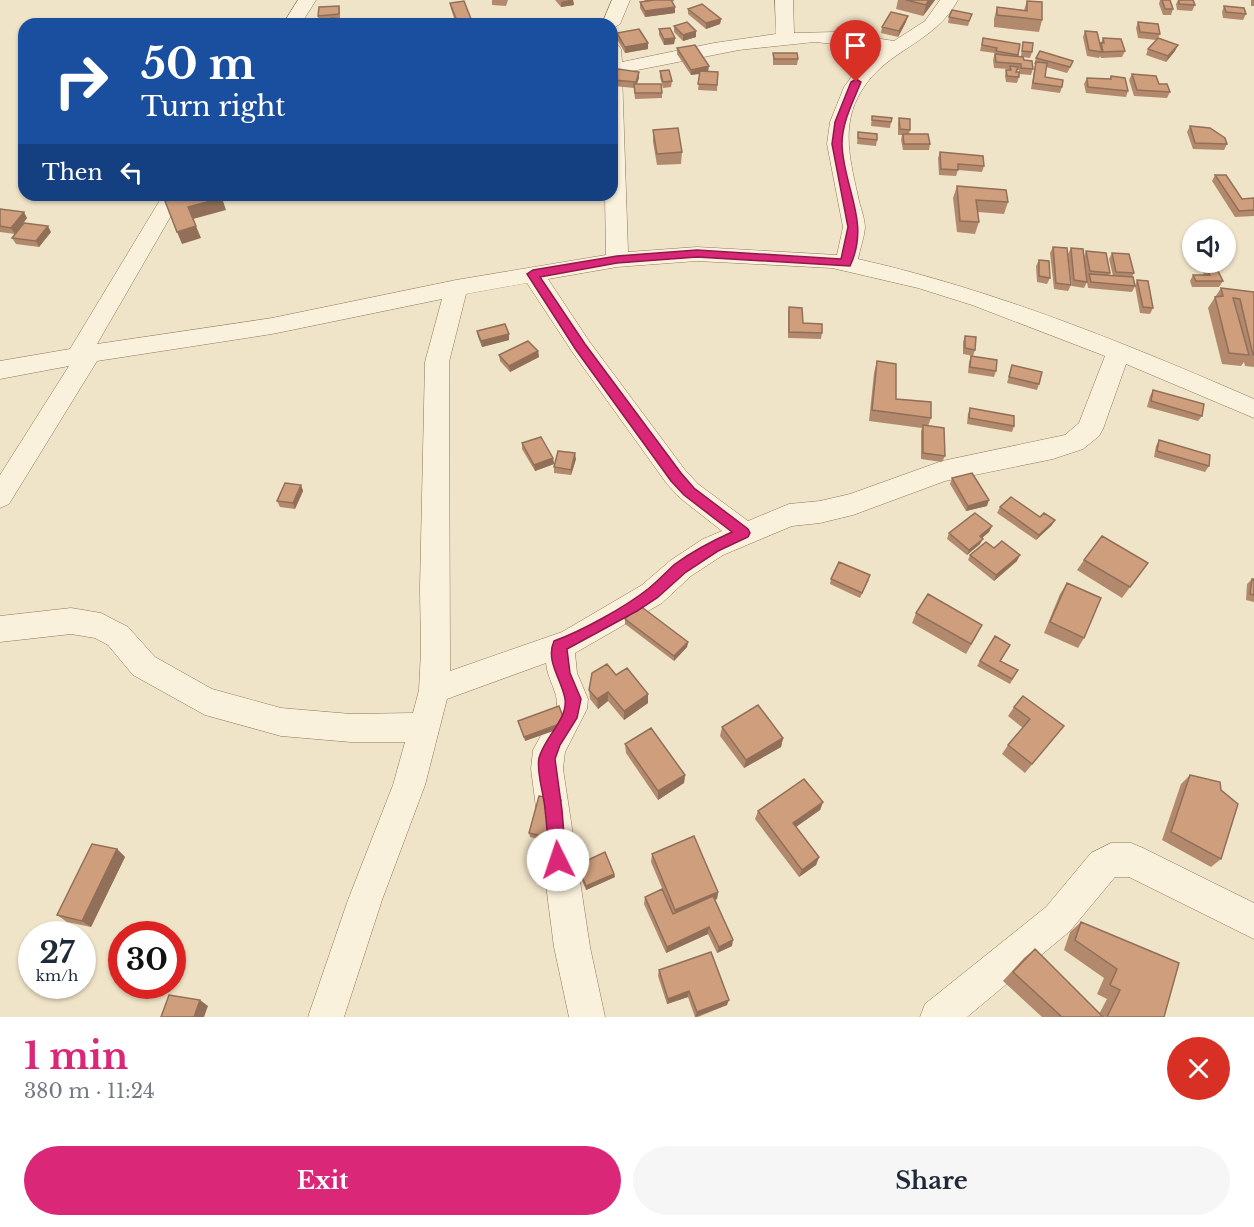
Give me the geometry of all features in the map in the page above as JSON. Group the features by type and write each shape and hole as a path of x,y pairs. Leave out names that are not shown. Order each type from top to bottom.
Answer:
{"street":[{"path":"296,18 307,0"},
{"path":"614,18 621,0"},
{"path":"784,0 785,39"},
{"path":"846,263 854,227 837,144 840,122 856,82 865,72 931,25 942,13 949,0"},
{"path":"618,58 785,39 829,38 898,47"},
{"path":"0,497 170,201"},
{"path":"616,201 617,260"},
{"path":"0,370 272,326 456,288 617,260 697,254 846,263 921,281 980,299 1119,352 1254,409"},
{"path":"533,274 580,347 676,477 689,491 744,533"},
{"path":"326,1017 365,900 409,785 434,690 437,362 456,288"},
{"path":"434,690 572,641 652,594 681,568 713,547 789,515 820,512 854,504 942,471 1053,449 1074,442 1090,429 1119,352"},
{"path":"0,628 71,621 101,626 118,636 144,666 205,701 281,722 351,728 425,727"},
{"path":"560,645 562,673 573,699 572,709 549,750 547,769 572,947 587,1017"},
{"path":"938,1017 1058,919 1103,865 1111,860 1131,860 1254,922"}],"building":[{"path":"671,0 675,7 645,11 640,2"},
{"path":"906,0 929,0 926,5"},
{"path":"1162,0 1170,0 1173,9 1165,9"},
{"path":"1179,0 1193,0 1195,5 1179,4"},
{"path":"464,1 471,18 456,18 450,3"},
{"path":"1027,1 1042,2 1042,20 997,15 997,7 1027,11"},
{"path":"702,4 721,19 706,23 688,9"},
{"path":"339,6 339,14 318,16 319,7"},
{"path":"1224,6 1244,8 1246,14 1226,12"},
{"path":"952,10 972,14 969,21 949,17"},
{"path":"891,12 908,16 899,31 882,27"},
{"path":"687,22 696,31 683,35 674,26"},
{"path":"1138,22 1158,24 1160,34 1140,32"},
{"path":"670,28 675,38 664,39 659,29"},
{"path":"639,29 648,43 625,47 618,33"},
{"path":"1085,31 1097,32 1102,52 1089,50"},
{"path":"983,38 1020,44 1018,55 996,51 997,48 982,45"},
{"path":"1103,38 1121,39 1125,51 1103,52 1101,43 1104,43"},
{"path":"1158,38 1178,45 1168,56 1148,49"},
{"path":"1023,42 1033,43 1032,52 1022,51"},
{"path":"695,45 709,66 691,70 677,48"},
{"path":"1040,51 1073,61 1070,67 1036,58"},
{"path":"773,53 797,53 798,59 774,59"},
{"path":"995,54 1023,57 1024,60 1032,61 1033,69 1021,68 1021,64 996,62"},
{"path":"1036,62 1047,63 1045,77 1063,80 1062,87 1033,83"},
{"path":"1010,66 1018,67 1016,72 1019,72 1019,77 1007,76 1006,70 1011,70"},
{"path":"618,69 639,72 636,82 618,80"},
{"path":"669,70 672,81 663,82 660,71"},
{"path":"700,71 718,72 717,85 698,84"},
{"path":"1132,74 1156,76 1159,84 1167,84 1170,92 1137,90"},
{"path":"1111,76 1125,78 1128,91 1088,87 1087,78 1111,79"},
{"path":"634,84 661,84 662,93 635,93"},
{"path":"872,116 892,118 891,122 872,120"},
{"path":"899,118 910,119 910,130 900,129"},
{"path":"1190,126 1210,128 1225,138 1227,144 1195,143"},
{"path":"678,128 682,152 657,154 653,130"},
{"path":"858,132 877,134 877,140 858,138"},
{"path":"903,134 928,134 930,144 904,144"},
{"path":"940,152 983,156 984,166 958,164 958,170 941,169"},
{"path":"1215,175 1226,175 1242,199 1254,198 1254,210 1239,211"},
{"path":"957,186 1006,190 1008,202 976,200 979,222 960,221"},
{"path":"165,201 211,201 188,207 196,226 177,232"},
{"path":"0,209 24,212 11,228 0,226"},
{"path":"24,223 48,226 36,241 12,238"},
{"path":"1053,247 1067,248 1071,285 1056,283"},
{"path":"1071,248 1083,249 1087,282 1074,280"},
{"path":"1086,251 1106,253 1110,273 1090,271"},
{"path":"1112,253 1129,254 1134,273 1116,272"},
{"path":"1039,260 1049,261 1050,278 1039,276"},
{"path":"1209,273 1219,273 1223,281 1196,281 1193,275 1210,275"},
{"path":"1089,274 1133,277 1135,286 1091,282"},
{"path":"1137,280 1148,281 1153,308 1143,307"},
{"path":"1221,288 1254,292 1254,355 1240,299 1233,298 1249,355 1229,353 1215,297 1223,296"},
{"path":"789,307 802,308 803,323 822,324 822,333 789,332"},
{"path":"505,324 509,334 481,341 477,331"},
{"path":"965,336 976,337 975,350 965,348"},
{"path":"528,341 538,351 509,366 499,355"},
{"path":"971,356 997,360 996,371 970,367"},
{"path":"877,361 896,364 896,399 931,402 931,418 872,410"},
{"path":"1012,365 1042,372 1039,384 1009,377"},
{"path":"1153,390 1204,404 1202,416 1151,401"},
{"path":"970,408 1014,416 1014,426 969,418"},
{"path":"923,425 944,428 945,456 923,453"},
{"path":"541,437 553,458 534,465 522,443"},
{"path":"1159,440 1210,455 1209,466 1157,451"},
{"path":"558,451 575,453 571,470 554,467"},
{"path":"972,473 989,500 968,506 952,478"},
{"path":"285,483 301,485 293,503 277,501"},
{"path":"1011,497 1040,517 1044,513 1055,520 1039,535 1000,507"},
{"path":"975,513 992,526 980,536 983,539 969,550 949,533"},
{"path":"1102,536 1148,563 1130,587 1084,560"},
{"path":"1002,541 1020,555 996,575 970,555 986,542 994,548"},
{"path":"839,562 870,575 862,593 831,579"},
{"path":"1252,579 1254,579 1254,595 1250,594"},
{"path":"1067,583 1101,598 1084,638 1050,622"},
{"path":"928,594 982,625 971,644 916,613"},
{"path":"639,605 688,642 674,656 625,619"},
{"path":"995,636 1010,645 1000,661 1018,670 1012,679 980,661"},
{"path":"607,664 616,675 627,668 648,694 624,711 608,692 597,699 589,690 592,673"},
{"path":"1023,696 1064,726 1032,764 1008,745 1030,719 1014,707"},
{"path":"758,705 783,738 746,760 722,727"},
{"path":"559,706 565,722 524,737 518,721"},
{"path":"651,728 685,775 658,791 625,744"},
{"path":"1190,775 1220,782 1221,790 1238,804 1221,859 1171,832"},
{"path":"804,779 823,802 793,823 819,857 802,870 758,811"},
{"path":"539,796 561,800 550,838 529,833"},
{"path":"694,836 718,892 675,910 652,854"},
{"path":"92,844 117,849 82,921 57,915"},
{"path":"605,852 614,874 586,886 577,865"},
{"path":"662,889 673,914 713,896 733,940 719,947 709,927 667,947 645,897"},
{"path":"1081,922 1179,963 1164,1017 1107,1017 1120,990 1110,985 1117,969 1075,940"},
{"path":"1035,949 1103,1017 1062,1017 1013,972"},
{"path":"711,952 729,1000 697,1012 689,991 668,999 659,970"},
{"path":"186,998 200,1000 194,1017 161,1017 168,999"}],"route":[{"path":"558,860 547,759 554,740 569,718 573,699 562,673 560,645 572,641 632,607 652,594 681,568 713,547 744,533 689,491 676,477 580,347 533,274 617,260 697,254 846,263 849,240 854,227 837,144 840,122 856,82"}]}
